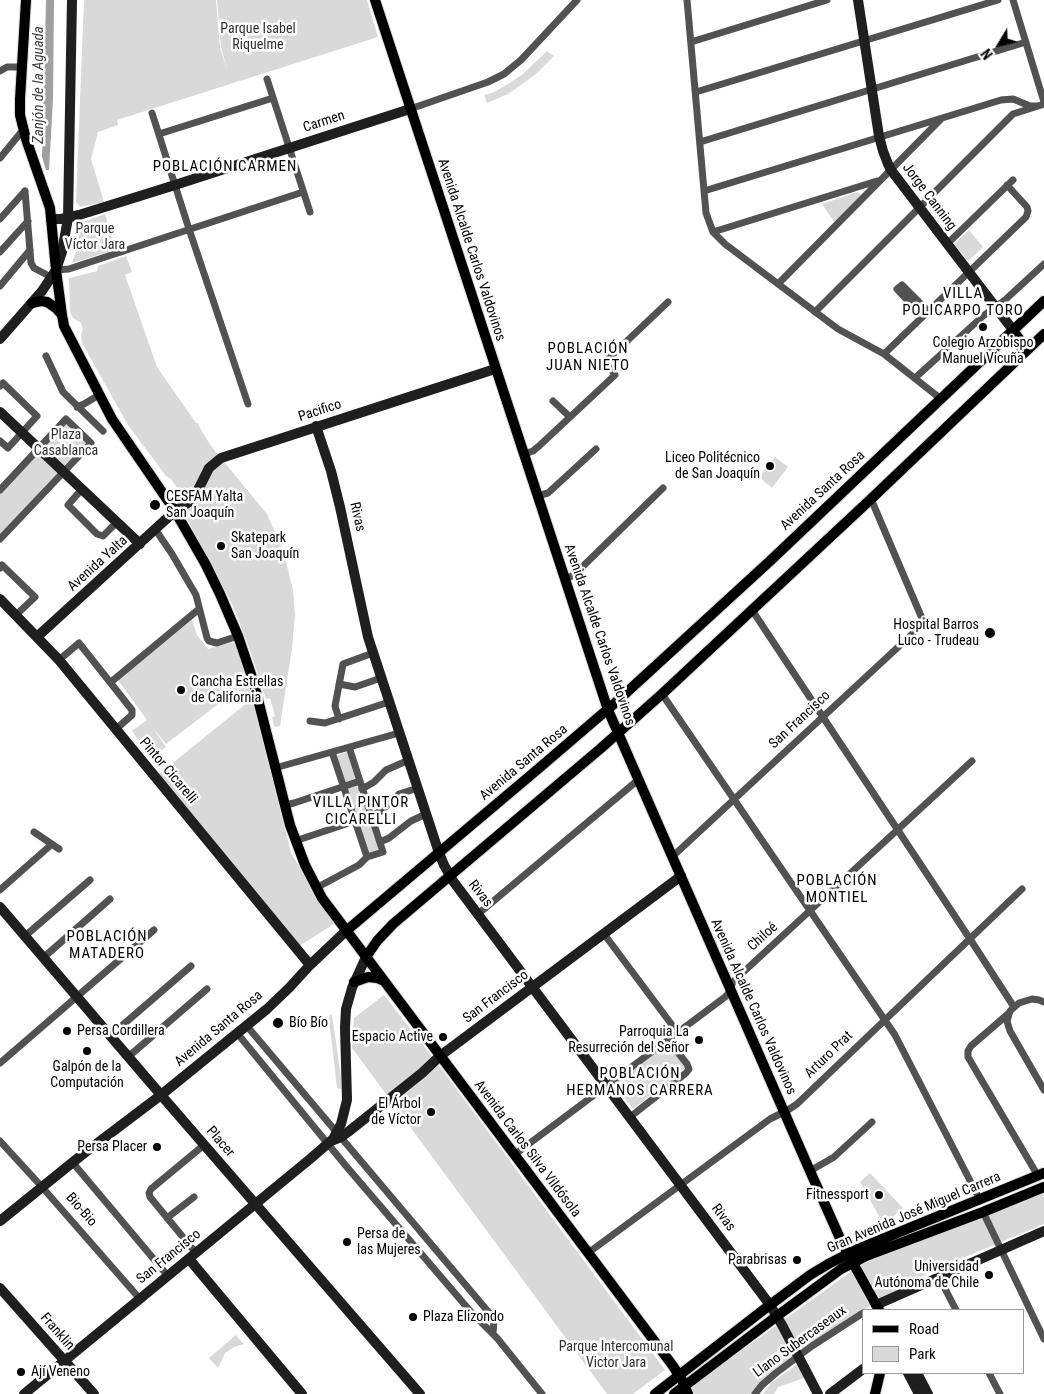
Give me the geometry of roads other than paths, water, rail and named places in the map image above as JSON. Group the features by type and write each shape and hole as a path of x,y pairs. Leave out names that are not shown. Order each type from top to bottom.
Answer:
{"main road":[{"name":"Avenida Carlos Silva Vildósola","path":"26,0 20,107 23,130 47,197 51,219 53,273 67,331 118,428 175,511 206,565 220,594 238,636 253,680 295,842 305,865 316,888 346,931 679,1375 687,1390"},
{"name":"Avenida Alcalde Carlos Valdovinos","path":"375,0 608,710 810,1171 874,1309"},
{"name":"Avenida Santa Rosa","path":"346,931 608,710 1044,301"},
{"path":"32,303 47,302 62,315"},
{"path":"1013,330 1022,343 1021,351 1016,360"},
{"path":"366,956 393,924 662,694 1044,334"},
{"path":"354,941 365,945 377,941"},
{"path":"354,982 368,977 384,981"},
{"name":"Gran Avenida José Miguel Carrera","path":"674,1394 687,1390 777,1316 833,1275 850,1258 1041,1175"},
{"name":"Gran Avenida José Miguel Carrera","path":"656,1394 770,1305 821,1268 983,1212 1044,1187"},
{"path":"875,1394 880,1374"}],"street":[{"path":"0,339 32,303 53,273 62,252 68,218 72,0"},
{"name":"Carmen","path":"51,219 68,218 175,185 488,82 504,74 521,60 576,0"},
{"path":"687,0 706,213 708,222 714,232 725,244 815,312 844,333 884,354 941,398"},
{"path":"691,42 827,0"},
{"name":"Jorge Canning","path":"858,0 882,151 891,170 1013,330"},
{"path":"696,92 998,0"},
{"path":"1013,0 1042,104"},
{"path":"700,142 1026,42"},
{"path":"0,71 7,67 22,67"},
{"path":"267,79 310,212"},
{"path":"159,134 273,98"},
{"path":"704,191 1005,99 1013,99 1030,106 1042,104"},
{"path":"815,312 1013,114 1042,104"},
{"path":"152,113 248,404"},
{"path":"778,284 942,118"},
{"path":"0,158 23,130"},
{"path":"714,232 880,180"},
{"path":"884,354 1028,215 1027,207 1010,182 947,244"},
{"path":"0,220 25,191 31,264 34,268 53,273 303,192"},
{"path":"0,252 28,221"},
{"path":"0,286 30,250"},
{"path":"915,378 1044,264"},
{"path":"524,454 534,450 614,375 606,362 607,360 668,302"},
{"path":"46,356 64,392 77,407 103,430"},
{"name":"Pacifico","path":"175,511 194,497 209,468 221,458 496,369"},
{"path":"0,386 3,383 37,416 8,448 0,441"},
{"path":"77,407 99,395"},
{"path":"553,401 570,417"},
{"path":"0,412 140,544"},
{"path":"0,490 66,419 91,443 0,538"},
{"name":"Rivas","path":"316,426 331,471 342,514 368,637 439,853 450,875 770,1305 818,1394"},
{"path":"537,496 548,493 596,449"},
{"path":"565,579 574,575 663,488"},
{"path":"82,489 68,504 97,534 103,536 117,522"},
{"name":"San Francisco","path":"672,858 924,623 871,498"},
{"name":"Avenida Yalta","path":"38,636 175,511"},
{"path":"155,529 190,582 196,595 209,641 216,643 238,636"},
{"path":"0,568 2,565 35,597 16,615"},
{"name":"Pintor Cicarelli","path":"0,599 38,636 59,660 310,965"},
{"path":"111,682 199,609"},
{"path":"752,610 1014,1007"},
{"path":"59,660 79,643 111,682 132,710 132,715 116,730"},
{"path":"339,719 335,706 343,664 373,653"},
{"path":"339,684 355,687 381,678"},
{"path":"662,694 885,1020 901,1046 980,1200"},
{"path":"310,721 325,723 389,702"},
{"path":"275,768 399,732"},
{"path":"316,888 359,865 367,858 383,852 349,747"},
{"path":"332,752 367,858"},
{"path":"285,805 294,804 344,786 374,782 386,770 409,760"},
{"name":"Chiloé","path":"514,1155 725,998 735,980 972,761"},
{"path":"478,914 638,780"},
{"path":"371,816 381,812 398,794 418,788"},
{"path":"380,842 389,838 411,821 426,814"},
{"path":"295,842 355,822"},
{"path":"34,832 59,849"},
{"path":"0,890 52,844"},
{"name":"San Francisco","path":"24,1394 339,1135 416,1078 440,1056 681,876"},
{"path":"25,936 90,880"},
{"name":"Arturo Prat","path":"588,1253 770,1119 797,1104 1022,889"},
{"path":"43,958 110,899"},
{"name":"Placer","path":"0,907 420,1394"},
{"path":"0,1063 154,930"},
{"name":"Avenida Santa Rosa","path":"0,1221 161,1095 272,1004 346,931"},
{"path":"604,934 678,1033"},
{"path":"339,1135 347,1100 345,1018 354,982 366,956"},
{"path":"110,1036 191,966"},
{"path":"128,1057 208,989"},
{"path":"1041,1175 968,1057 968,1051 971,1046 1014,1007 1032,999 1044,1002"},
{"path":"1008,1014 1007,1023 1010,1031 1044,1090"},
{"path":"246,1025 491,1315 494,1320 492,1333"},
{"path":"237,1033 542,1394"},
{"path":"630,1117 686,1074 689,1069 668,1040"},
{"path":"810,1171 834,1157 872,1122"},
{"name":"Bio-Bio","path":"0,1141 140,1299"},
{"path":"204,1145 149,1191 149,1196 167,1218 192,1256 302,1394"},
{"path":"73,1163 168,1276"},
{"path":"167,1218 194,1197"},
{"path":"983,1212 1044,1339"},
{"path":"874,1309 939,1277 1044,1232"},
{"path":"939,1277 955,1309"},
{"name":"Franklin","path":"0,1288 94,1394"},
{"name":"Llano Subercaseaux","path":"755,1394 762,1385 812,1346 862,1314"},
{"path":"830,1394 862,1370"},
{"path":"909,1374 919,1394"},
{"path":"918,1374 928,1394"},
{"path":"990,1374 1000,1394"}],"place":[{"name":"Colegio Arzobispo Manuel Vicuña","path":"983,327"},
{"name":"Liceo Politécnico de San Joaquín","path":"770,466"},
{"name":"CESFAM Yalta San Joaquín","path":"155,505"},
{"name":"Skatepark San Joaquín","path":"221,546"},
{"name":"Hospital Barros Luco - Trudeau","path":"990,633"},
{"name":"Cancha Estrellas de California","path":"181,690"},
{"name":"Bío Bío","path":"278,1023"},
{"name":"Persa Cordillera","path":"67,1031"},
{"name":"Espacio Active","path":"443,1037"},
{"name":"Parroquia La Resurreción del Señor","path":"699,1040"},
{"name":"Galpón de la Computación","path":"87,1051"},
{"name":"El Árbol de Víctor","path":"431,1112"},
{"name":"Persa Placer","path":"157,1147"},
{"name":"Fitnessport","path":"879,1195"},
{"name":"Persa de las Mujeres","path":"347,1242"},
{"name":"Parabrisas","path":"797,1260"},
{"name":"Universidad Autónoma de Chile","path":"989,1275"},
{"name":"Plaza Elizondo","path":"413,1317"},
{"name":"Ají Veneno","path":"21,1372"}],"district":[{"name":"POBLACIÓN CARMEN","path":"225,167"},
{"name":"VILLA POLICARPO TORO","path":"963,302"},
{"name":"POBLACIÓN JUAN NIETO","path":"588,358"},
{"name":"VILLA PINTOR CICARELLI","path":"361,812"},
{"name":"POBLACIÓN MONTIEL","path":"837,890"},
{"name":"POBLACIÓN MATADERO","path":"107,946"},
{"name":"POBLACIÓN HERMANOS CARRERA","path":"640,1082"}],"park label":[{"name":"Parque Isabel Riquelme","path":"258,38"},
{"name":"Parque Víctor Jara","path":"95,237"},
{"name":"Plaza Casablanca","path":"66,444"},
{"name":"Parque Intercomunal Victor Jara","path":"616,1355"}],"water label":[{"name":"Zanjón de la Aguada","path":"39,85"}]}
